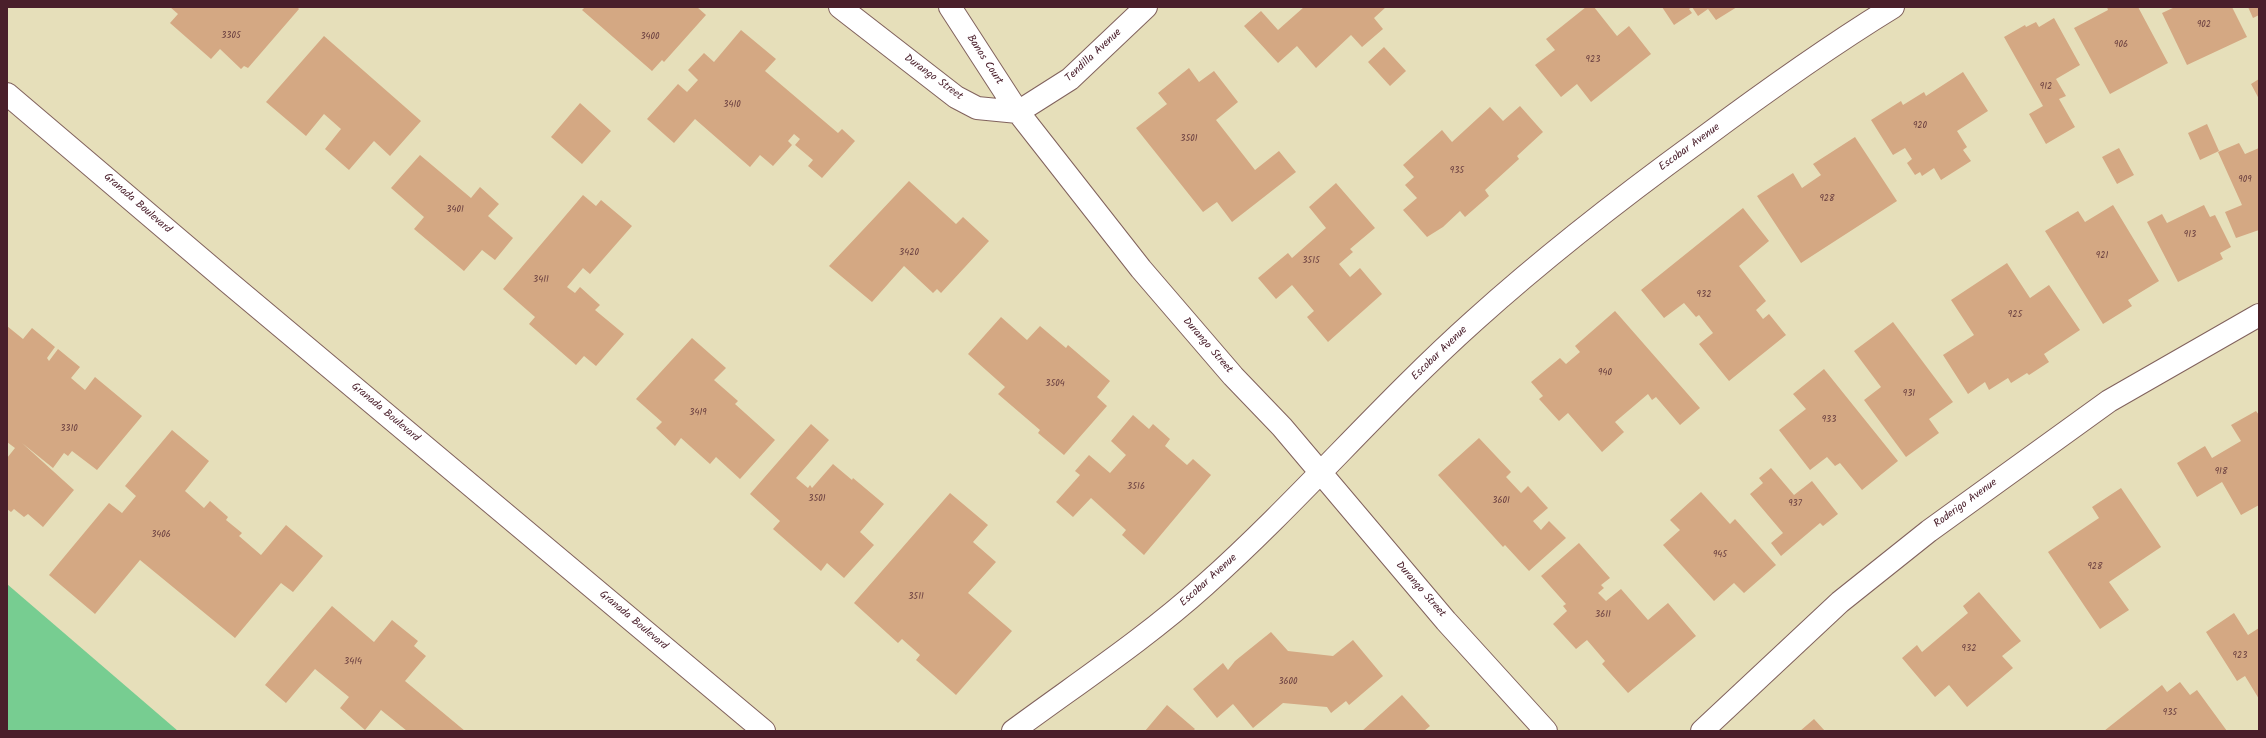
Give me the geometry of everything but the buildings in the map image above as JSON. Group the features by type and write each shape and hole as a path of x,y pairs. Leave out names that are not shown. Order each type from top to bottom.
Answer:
{"street":[{"name":"Durango Street","path":"840,7 956,97 977,108 1018,112 1141,270 1233,376 1282,428 1446,621 1546,731"},
{"name":"Banos Court","path":"950,7 1018,112"},
{"name":"Tendilla Avenue","path":"1018,112 1070,79 1146,7"},
{"name":"Escobar Avenue","path":"1013,731 1119,655 1181,606 1236,556 1470,325 1574,235 1774,86 1893,7"},
{"name":"Granada Boulevard","path":"7,94 227,281 764,731"},
{"name":"Roderigo Avenue","path":"1702,731 1829,612 1929,531 2109,401 2259,315"}],"green space":[{"path":"7,584 178,731 7,731"}]}
